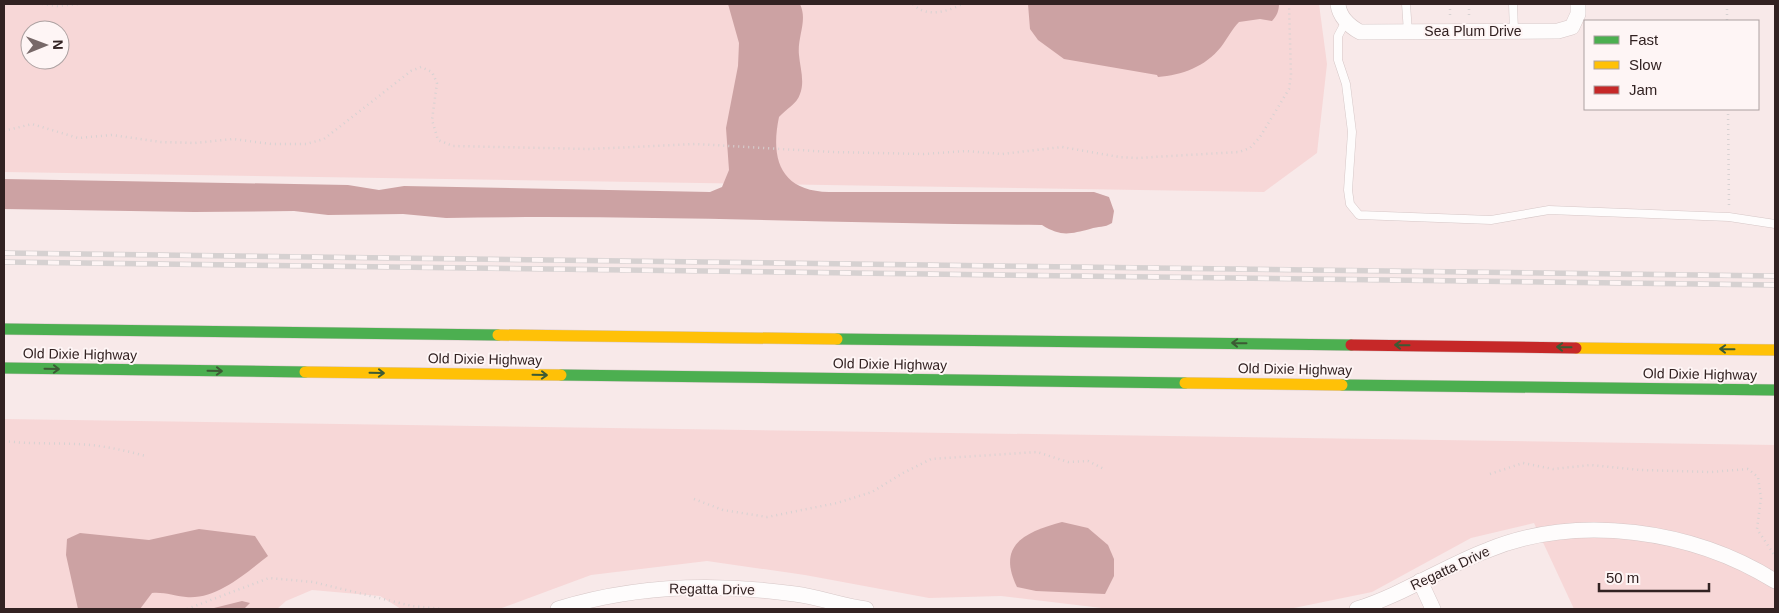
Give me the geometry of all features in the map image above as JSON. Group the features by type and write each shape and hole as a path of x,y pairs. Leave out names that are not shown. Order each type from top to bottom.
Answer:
{"main road":[{"name":"Old Dixie Highway","path":"4,329 1775,350"},
{"name":"Old Dixie Highway","path":"4,368 1775,390"}],"street":[{"path":"1338,4 1339,11 1349,24"},
{"name":"Sea Plum Drive","path":"1349,24 1360,32 1558,31 1572,27 1578,14 1578,4"},
{"name":"Regatta Drive","path":"1357,609 1420,582 1455,563 1490,549 1518,541 1565,532 1603,531 1666,538 1692,544 1740,562 1775,581"},
{"path":"1420,582 1433,609"},
{"name":"Regatta Drive","path":"558,609 590,599 629,592 681,588 780,592 866,609"}],"lane":[{"path":"1406,4 1408,32"},
{"path":"1513,4 1514,31"},
{"path":"1349,24 1338,36 1338,60 1346,84 1352,132 1348,190 1350,204 1359,215 1491,220 1549,210 1729,217 1775,224"}],"path":[{"path":"42,4 57,6 79,4"},
{"path":"913,4 919,10 933,12 950,10 962,4"},
{"path":"4,131 32,124 78,138 112,136 161,142 195,143 233,139 271,144 306,144 324,139 411,71 421,67 432,72 437,83 432,120 438,140 453,146 590,149 665,144 924,154 966,151 1002,154 1062,147 1119,157 1137,158 1239,152 1250,148 1260,137 1289,89 1291,76 1290,4"},
{"path":"1450,4 1450,18"},
{"path":"1469,4 1469,18"},
{"path":"1727,4 1727,20"},
{"path":"1728,110 1729,217"},
{"path":"4,441 29,444 78,444 118,448 146,456"},
{"path":"694,499 723,510 767,517 837,503 872,492 931,459 1037,452 1068,462 1088,462 1104,469"},
{"path":"1490,474 1523,463 1553,469 1591,465 1711,472 1748,469 1758,477 1761,498 1757,529 1775,556"},
{"path":"187,609 270,578 313,582 412,606 443,609"}],"shaded area":[{"path":"4,4 1319,4 1327,64 1317,153 1264,192 4,172"},
{"path":"728,4 800,4 803,17 799,48 801,89 799,98 779,117 776,147 778,159 783,170 790,179 800,186 829,192 1094,192 1109,197 1114,211 1112,223 1077,232 1060,233 1042,225 595,217 446,218 403,214 328,215 294,211 194,212 4,209 4,179 348,185 379,190 404,186 710,192 722,187 729,170 726,128 738,66 739,43"},
{"path":"1028,4 1279,4 1279,8 1272,21 1260,19 1239,22 1215,54 1200,65 1184,72 1158,77 1157,75 1064,59 1038,40 1030,29"},
{"path":"4,419 1775,445 1775,609 1574,609 1534,523 1471,538 1372,592 1289,609 1110,609 1001,596 929,598 805,575 707,561 591,575 499,609 401,609 380,596 312,590 286,601 277,609 4,609"},
{"path":"1062,522 1088,528 1108,545 1114,559 1114,576 1105,594 1036,591 1017,587 1011,572 1010,560 1018,542 1037,530"},
{"path":"199,529 255,536 268,556 230,584 208,594 186,597 152,593 140,609 78,609 66,555 67,539 80,533 149,540"},
{"path":"242,601 250,603 244,609 210,609"}],"railway":[{"path":"4,253 1775,276"},
{"path":"4,262 1775,285"}],"traffic: fast":[{"path":"4,329 498,335"},
{"path":"837,339 1351,345"},
{"path":"4,368 305,372"},
{"path":"561,375 1185,383"},
{"path":"1342,385 1775,390"}],"traffic: slow":[{"path":"498,335 837,339"},
{"path":"1576,348 1775,350"},
{"path":"305,372 561,375"},
{"path":"1185,383 1342,385"}],"traffic: jam":[{"path":"1351,345 1576,348"}]}
